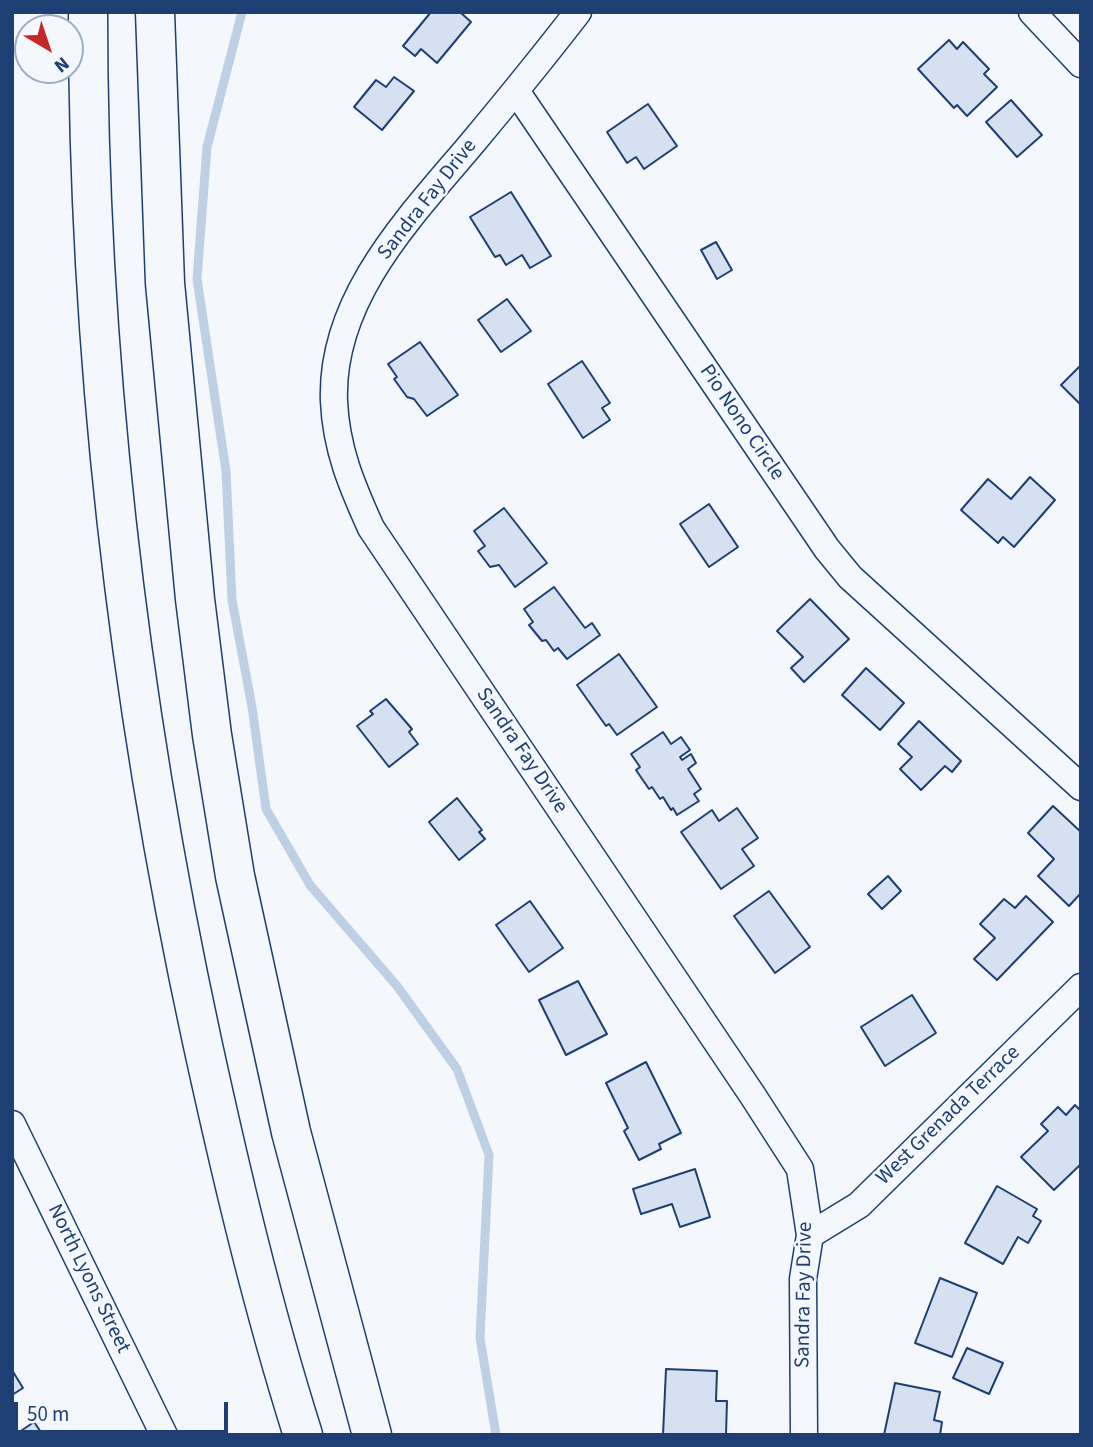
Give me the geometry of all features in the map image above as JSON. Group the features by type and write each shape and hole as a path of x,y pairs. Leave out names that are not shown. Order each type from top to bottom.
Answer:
{"highway":[{"path":"88,12 92,199 106,424 137,694 178,931 230,1170 270,1328 303,1435"},
{"path":"155,12 165,283 195,599 212,735 235,876 291,1132 372,1435"}],"street":[{"path":"516,91 578,12"},
{"path":"1032,12 1081,64"},
{"name":"Pio Nono Circle","path":"516,91 827,549 850,577 1081,787"},
{"name":"Sandra Fay Drive","path":"516,91 410,218 372,272 353,308 340,343 334,401 339,440 347,474 371,528 800,1170 810,1235 803,1279 804,1435"},
{"name":"West Grenada Terrace","path":"810,1235 859,1205 1081,987"},
{"name":"North Lyons Street","path":"12,1124 164,1435"}],"building":[{"path":"431,12 460,12 471,22 437,63 421,49 415,56 403,46"},
{"path":"949,40 957,49 963,42 989,69 984,74 997,87 967,116 957,105 954,108 918,69"},
{"path":"394,77 414,91 382,130 354,107 376,80 386,87"},
{"path":"1011,100 1042,135 1017,157 986,122"},
{"path":"648,104 677,146 644,169 636,157 627,163 607,132"},
{"path":"511,192 551,256 530,268 522,255 506,265 500,255 495,257 470,217"},
{"path":"716,242 732,270 717,279 701,250"},
{"path":"507,299 531,331 501,352 478,320"},
{"path":"420,342 458,395 427,416 414,399 407,397 394,379 397,377 388,364"},
{"path":"582,361 610,403 602,408 610,420 583,438 548,384"},
{"path":"1081,365 1081,405 1061,385"},
{"path":"1030,477 1055,500 1014,547 1003,537 998,543 961,510 988,479 1011,499"},
{"path":"709,504 738,547 709,567 680,524"},
{"path":"504,508 547,563 515,587 499,565 490,567 478,551 485,546 474,531"},
{"path":"554,587 585,628 592,623 600,635 567,659 558,648 554,651 546,640 542,641 529,625 533,622 524,609"},
{"path":"810,599 849,639 804,682 791,668 803,657 777,631"},
{"path":"619,654 657,707 617,735 609,724 606,726 577,685"},
{"path":"866,668 904,703 880,730 842,695"},
{"path":"386,699 412,729 409,732 418,744 389,767 357,726 373,714 370,711"},
{"path":"919,721 961,761 952,772 945,766 921,790 900,769 912,757 898,744"},
{"path":"663,732 671,744 681,737 690,750 680,757 682,760 691,754 696,763 688,769 701,789 694,794 699,801 677,815 663,797 660,799 652,787 649,789 636,770 640,767 631,754"},
{"path":"457,798 482,830 479,832 485,839 459,860 429,822"},
{"path":"1053,806 1081,832 1081,893 1069,906 1038,876 1054,859 1028,833"},
{"path":"737,808 758,838 742,849 754,866 721,889 681,832 712,810 719,821"},
{"path":"888,876 901,891 882,909 868,894"},
{"path":"769,891 810,947 775,973 734,916"},
{"path":"1026,896 1053,922 997,980 974,959 995,938 980,924 1004,899 1015,908"},
{"path":"530,901 563,948 529,972 496,925"},
{"path":"578,981 607,1034 566,1055 539,1000"},
{"path":"912,995 936,1033 885,1066 861,1027"},
{"path":"646,1062 681,1133 659,1144 661,1149 639,1160 624,1131 628,1128 606,1083"},
{"path":"1075,1105 1081,1111 1081,1164 1054,1190 1021,1157 1048,1131 1041,1124 1058,1107 1066,1115"},
{"path":"695,1169 710,1217 680,1227 672,1204 641,1214 633,1189"},
{"path":"997,1186 1037,1209 1033,1216 1041,1221 1028,1243 1018,1237 1003,1264 965,1243"},
{"path":"940,1278 977,1293 952,1357 915,1343"},
{"path":"967,1348 1003,1363 989,1394 953,1378"},
{"path":"666,1369 717,1371 716,1401 727,1401 726,1435 663,1435"},
{"path":"12,1370 23,1388 12,1395"},
{"path":"895,1383 940,1392 934,1420 942,1422 940,1435 884,1435"},
{"path":"34,1422 43,1435 15,1435"}],"waterway":[{"path":"242,12 207,147 197,279 226,471 232,600 252,707 266,809 310,885 397,986 457,1069 489,1155 480,1338 496,1435"}]}
